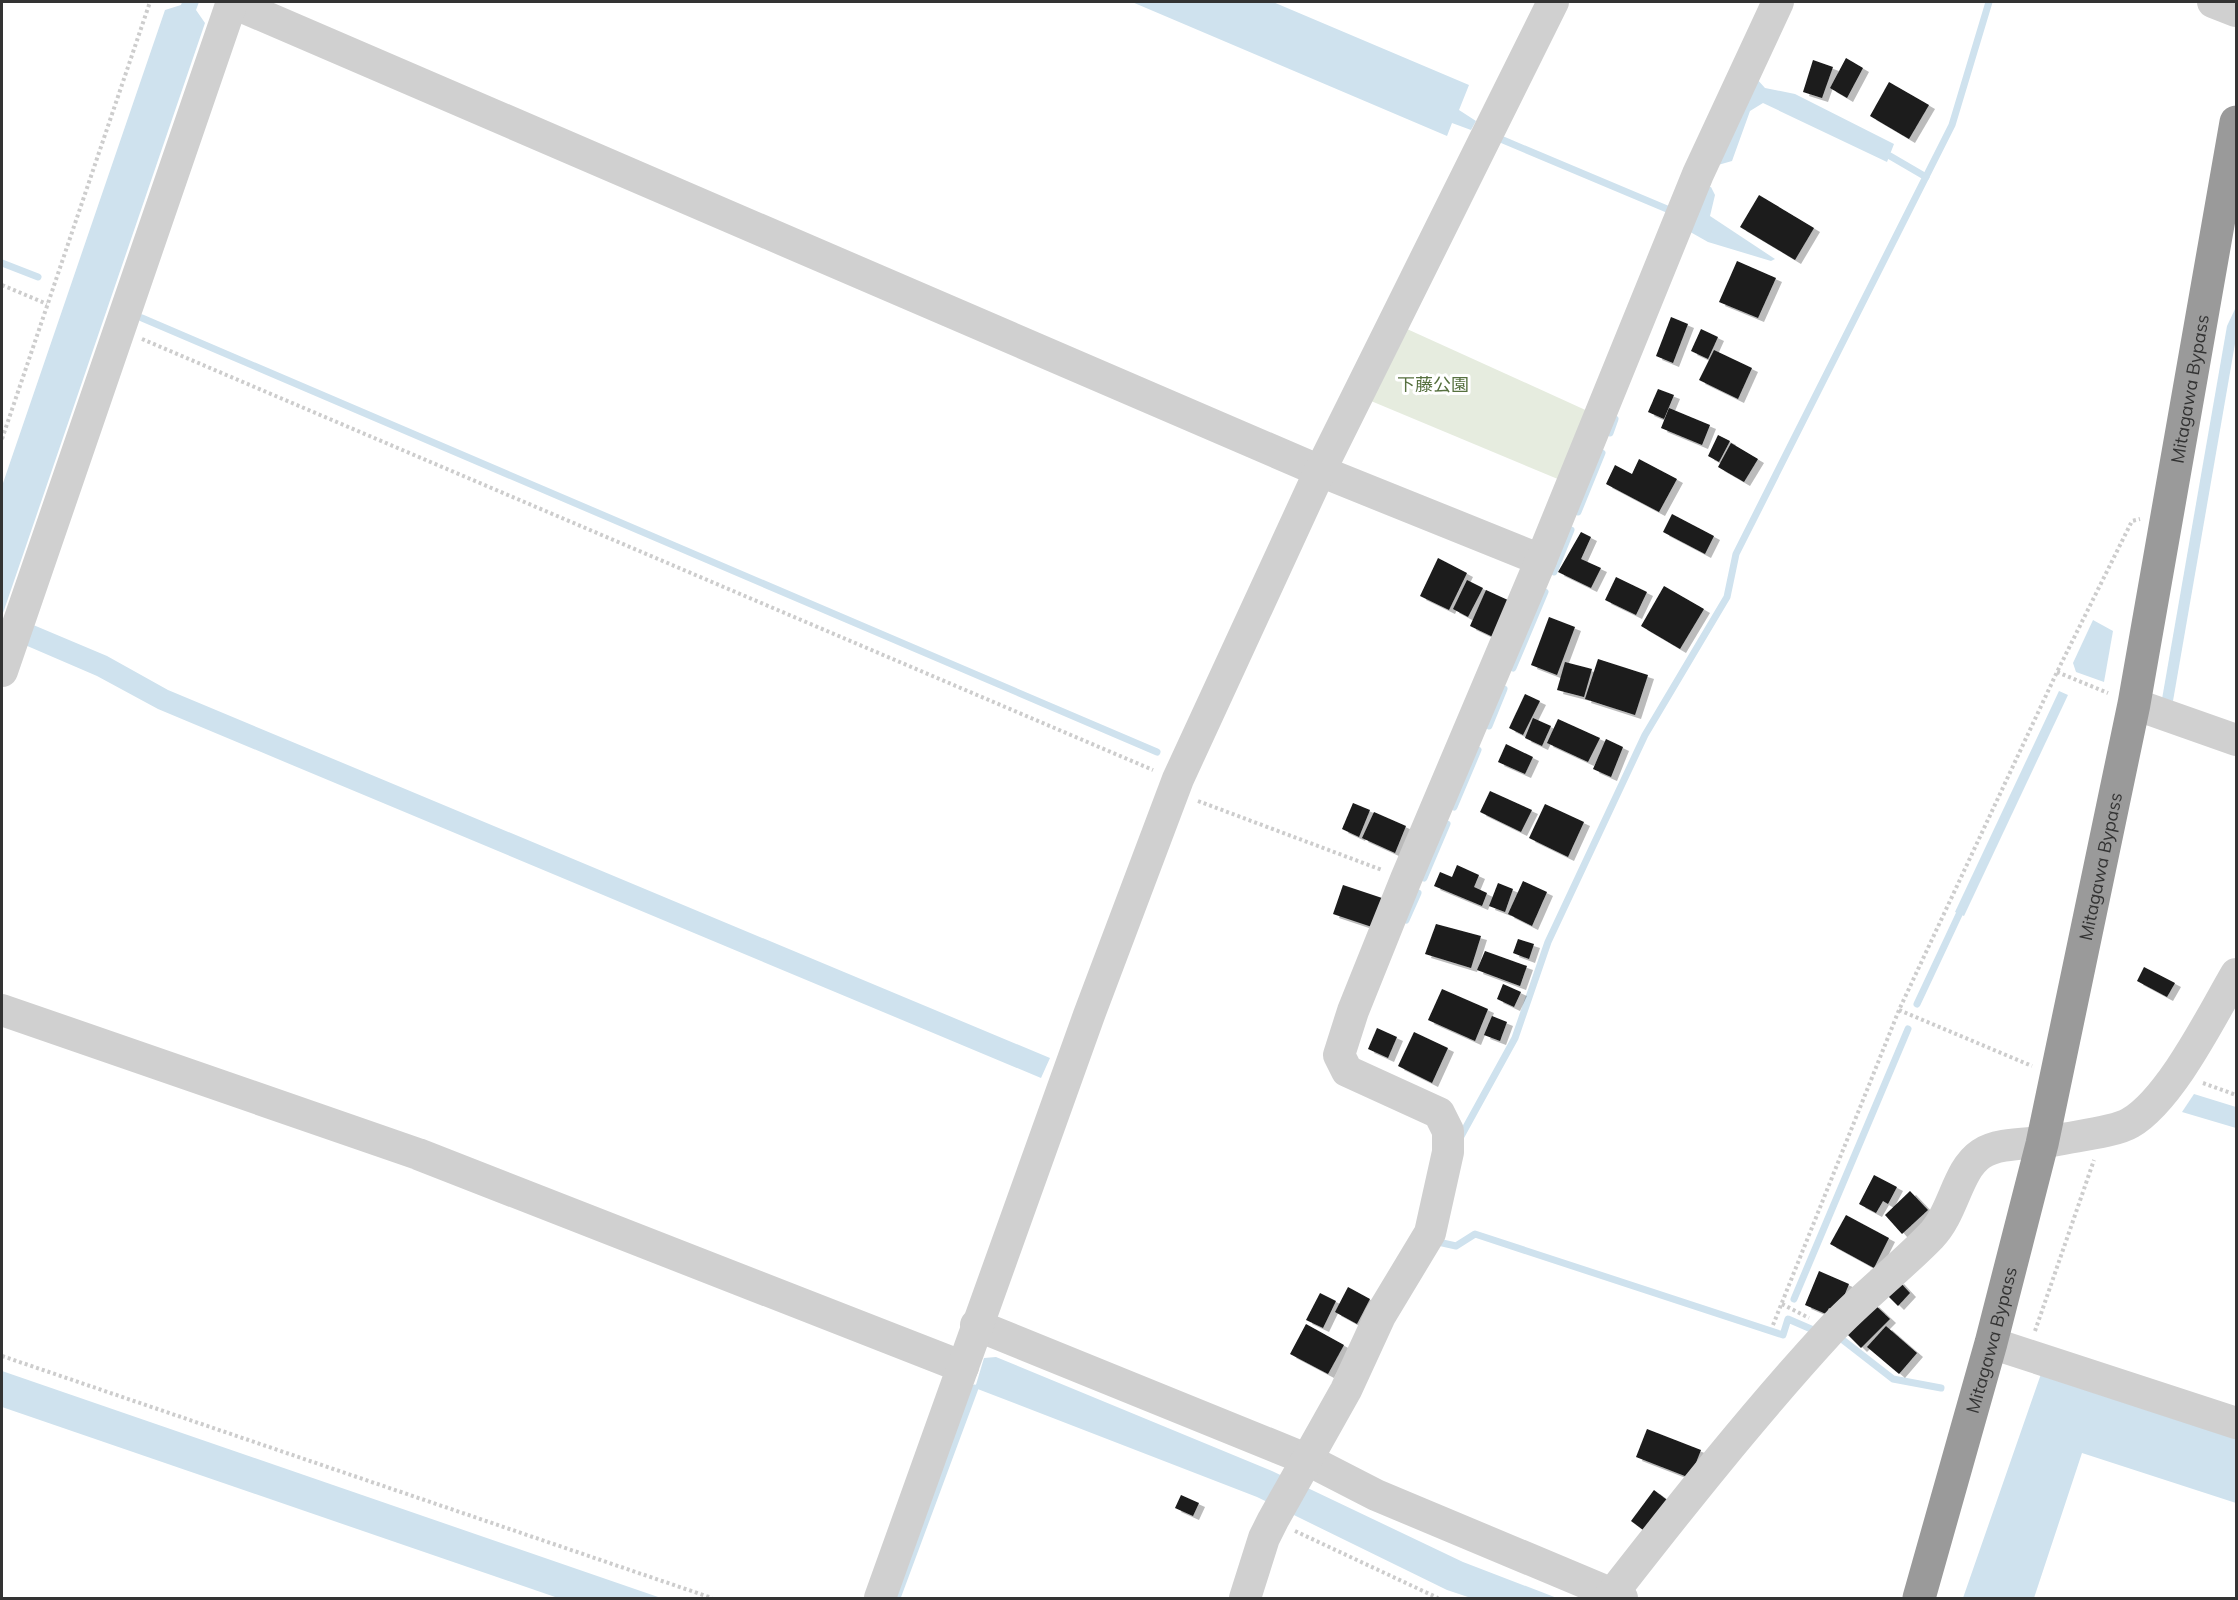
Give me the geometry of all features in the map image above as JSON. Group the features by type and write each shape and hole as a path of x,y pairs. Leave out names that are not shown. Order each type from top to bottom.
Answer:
{"highway":[{"name":"Mitagawa Bypass","path":"1919,1599 1991,1343 2042,1144 2134,704 2236,122"}],"street":[{"path":"2,671 231,2 1320,471 1541,560"},
{"path":"880,1599 976,1325 1178,780 1320,471 1553,2"},
{"path":"1245,1599 1264,1538 1274,1517 1346,1389 1380,1316 1430,1233 1448,1152 1448,1131 1438,1113 1347,1071 1339,1055 1353,1011 1406,879 1541,560 1698,174 1778,2"},
{"path":"2213,2 2236,11"},
{"path":"2134,704 2236,740"},
{"path":"976,1325 1302,1467 1376,1495 1614,1597 1743,1431 1831,1330 1933,1234 1947,1214 1966,1169 1982,1153 2005,1146 2042,1144 2128,1124 2148,1110 2176,1074 2236,974"},
{"path":"2,1010 418,1154 963,1367"},
{"path":"1991,1343 2236,1424"}],"path":[{"path":"2,439 150,2"},
{"path":"2,285 47,304"},
{"path":"119,329 1178,780 1185,796 1406,879"},
{"path":"1773,1325 1899,1010 2056,672 2132,521 2167,513"},
{"path":"2056,672 2134,704"},
{"path":"1899,1010 2032,1066 2057,1071"},
{"path":"2176,1074 2236,1095"},
{"path":"2027,1355 2104,1130"},
{"path":"2,1356 712,1599"},
{"path":"1274,1517 1438,1599"}],"green space":[{"name":"下藤公園","path":"1407,329 1592,413 1565,482 1371,401"}],"water":[{"path":"182,2 199,2 196,10 205,23 2,616 2,486 165,10 181,5"},
{"path":"1132,2 1273,2 1469,85 1459,110 1476,121 1471,130 1452,123 1447,136"},
{"path":"1756,78 1765,88 1795,94 1894,144 1887,162 1763,103 1750,111 1732,161 1718,165"},
{"path":"1711,187 1715,195 1710,216 1775,259 1771,261 1708,242 1685,229 1704,188"},
{"path":"2236,307 2236,338 2173,701 2162,699 2227,326"},
{"path":"2093,620 2113,631 2104,682 2076,672 2073,663"},
{"path":"31,624 107,656 168,690 1050,1058 1041,1078 158,709 97,676 25,645"},
{"path":"2059,691 2068,695 1964,916 1955,912"},
{"path":"2194,1094 2236,1107 2236,1128 2182,1112"},
{"path":"996,1357 1272,1471 1463,1562 1557,1598 1471,1598 1447,1590 1257,1497 975,1388 984,1358"},
{"path":"2,1371 661,1598 558,1598 2,1407"},
{"path":"2041,1374 2236,1438 2236,1503 2082,1453 2034,1598 1963,1598"}],"building":[{"path":"1846,58 1863,68 1847,98 1830,88"},
{"path":"1813,60 1833,67 1822,98 1803,92"},
{"path":"1889,82 1929,105 1909,139 1870,116"},
{"path":"1759,195 1814,228 1795,260 1740,227"},
{"path":"1737,261 1776,278 1758,318 1719,302"},
{"path":"1671,317 1688,324 1673,363 1656,356"},
{"path":"1701,329 1718,337 1708,359 1691,351"},
{"path":"1714,350 1752,368 1738,399 1699,380"},
{"path":"1658,389 1674,395 1664,419 1648,412"},
{"path":"1669,408 1710,425 1702,445 1661,428"},
{"path":"1718,435 1730,441 1719,462 1708,456"},
{"path":"1731,443 1758,459 1744,482 1718,467"},
{"path":"1639,459 1677,479 1659,512 1606,484 1615,465 1632,474"},
{"path":"1672,514 1714,536 1705,554 1663,532"},
{"path":"1581,532 1591,537 1581,559 1601,568 1591,588 1558,572"},
{"path":"1438,558 1467,573 1449,610 1420,596"},
{"path":"1616,577 1647,592 1636,615 1605,600"},
{"path":"1467,580 1483,588 1468,617 1453,609"},
{"path":"1664,586 1704,609 1680,649 1641,626"},
{"path":"1486,590 1510,601 1493,637 1470,626"},
{"path":"1549,617 1575,627 1557,675 1531,665"},
{"path":"1598,659 1648,675 1635,715 1585,699"},
{"path":"1565,662 1592,669 1584,697 1557,690"},
{"path":"1525,694 1540,701 1523,735 1509,728"},
{"path":"1533,718 1551,726 1542,746 1525,738"},
{"path":"1558,719 1600,738 1588,762 1547,743"},
{"path":"1606,739 1623,747 1611,777 1593,769"},
{"path":"1506,744 1533,757 1525,774 1498,762"},
{"path":"1490,791 1532,810 1521,832 1480,812"},
{"path":"1353,803 1370,810 1359,837 1342,829"},
{"path":"1545,804 1584,822 1568,857 1529,838"},
{"path":"1374,812 1406,826 1395,853 1362,838"},
{"path":"1457,865 1479,875 1474,887 1487,893 1482,906 1434,886 1440,872 1452,877"},
{"path":"1523,881 1547,892 1532,926 1508,914"},
{"path":"1498,883 1513,889 1505,912 1489,906"},
{"path":"1343,885 1385,899 1375,928 1333,914"},
{"path":"1436,924 1481,936 1471,968 1425,954"},
{"path":"1518,939 1534,944 1529,959 1513,953"},
{"path":"1485,951 1527,966 1520,986 1477,970"},
{"path":"2144,967 2175,983 2167,997 2137,981"},
{"path":"1503,984 1521,992 1514,1007 1497,999"},
{"path":"1442,989 1488,1009 1475,1041 1428,1020"},
{"path":"1492,1016 1507,1022 1500,1041 1484,1035"},
{"path":"1377,1028 1397,1037 1388,1058 1368,1049"},
{"path":"1414,1032 1448,1048 1432,1083 1398,1066"},
{"path":"1874,1175 1897,1187 1888,1204 1883,1201 1876,1213 1859,1204"},
{"path":"1910,1191 1928,1210 1902,1234 1885,1215"},
{"path":"1846,1215 1889,1238 1874,1268 1830,1244"},
{"path":"1819,1271 1849,1284 1838,1311 1829,1308 1826,1314 1805,1305"},
{"path":"1898,1280 1910,1293 1898,1306 1885,1293"},
{"path":"1348,1287 1370,1299 1357,1324 1335,1312"},
{"path":"1320,1293 1336,1301 1323,1328 1306,1320"},
{"path":"1873,1303 1890,1319 1861,1348 1845,1332"},
{"path":"1306,1324 1344,1345 1328,1374 1290,1354"},
{"path":"1886,1326 1917,1353 1899,1374 1867,1347"},
{"path":"1647,1429 1701,1450 1690,1478 1636,1457"},
{"path":"1654,1490 1671,1503 1647,1533 1631,1521"},
{"path":"1181,1495 1199,1503 1193,1516 1175,1508"}],"waterway":[{"path":"1460,1138 1515,1038 1548,942 1645,735 1727,597 1736,554 1952,125 1989,2"},
{"path":"1503,140 1667,209"},
{"path":"1890,156 1926,177"},
{"path":"2,263 38,277"},
{"path":"142,318 1157,752"},
{"path":"1610,433 1615,419"},
{"path":"1578,512 1602,453"},
{"path":"1554,572 1571,530"},
{"path":"1513,668 1545,592"},
{"path":"1489,726 1504,689"},
{"path":"1454,807 1478,750"},
{"path":"1424,878 1447,824"},
{"path":"1406,920 1418,893"},
{"path":"1917,1004 1963,906"},
{"path":"1794,1299 1908,1029"},
{"path":"1438,1242 1456,1246 1475,1234 1783,1335 1788,1319 1818,1332"},
{"path":"1839,1337 1893,1379 1941,1388"},
{"path":"897,1598 975,1388"}]}
